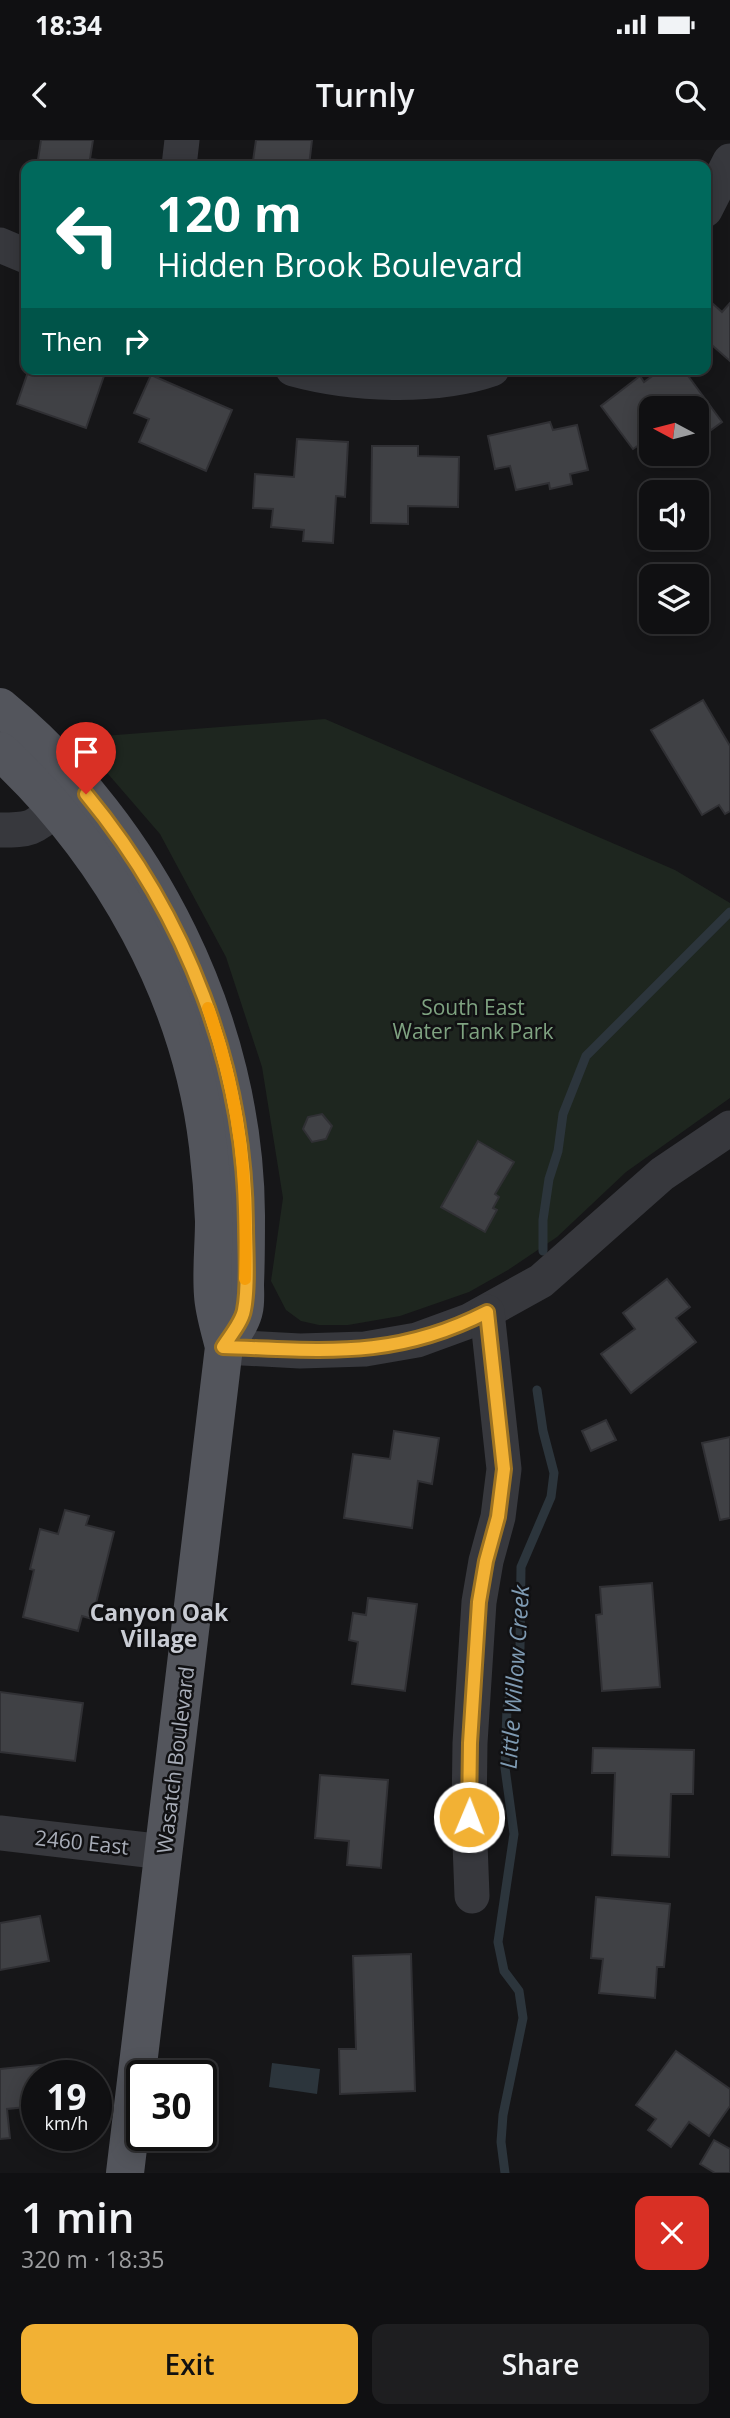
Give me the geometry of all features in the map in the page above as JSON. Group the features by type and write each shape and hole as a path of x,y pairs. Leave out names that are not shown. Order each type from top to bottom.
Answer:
{"main road":[{"name":"Wasatch Boulevard","path":"0,707 43,745 108,822 156,893 199,982 228,1070 237,1113 246,1199 244,1312 223,1347"},
{"name":"Wasatch Boulevard","path":"0,751 78,835 135,923 173,1006 188,1049 201,1097 209,1149 214,1219 213,1296 223,1347 125,2173"}],"street":[{"path":"180,161 182,140"},
{"path":"711,198 730,162"},
{"path":"0,245 21,254"},
{"path":"314,375 371,383 430,381 461,375"},
{"path":"0,830 26,830 34,827 56,809"},
{"path":"223,1347 311,1351 365,1349 443,1332 487,1312 541,1281 662,1174 730,1128"},
{"path":"472,1896 470,1755 479,1602 486,1561 498,1517 504,1469 487,1312"},
{"name":"2460 East","path":"0,1833 164,1852"}],"green space":[{"name":"South East Water Tank Park","path":"325,719 675,870 730,903 730,1098 626,1172 557,1237 508,1270 469,1292 400,1316 348,1325 319,1325 301,1321 286,1310 271,1281 283,1198 262,1067 226,957 160,834 77,738"}],"shaded area":[{"path":"272,2063 320,2069 317,2094 269,2087"}],"building":[{"path":"41,140 93,140 90,159 107,161 38,161"},
{"path":"256,140 312,140 310,161 253,161"},
{"path":"730,303 730,361 711,344 711,304 722,312"},
{"path":"27,375 104,375 86,428 17,404"},
{"path":"151,375 232,410 206,471 139,442 149,419 134,413"},
{"path":"654,375 687,375 703,396 639,396 639,445 633,449 601,406 640,376 644,382"},
{"path":"709,404 722,422 709,432"},
{"path":"550,422 553,430 577,425 588,470 570,474 572,484 550,489 549,483 516,490 510,466 495,469 488,436"},
{"path":"297,439 348,442 345,497 336,496 333,543 303,541 304,530 271,527 273,509 253,508 255,474 294,477"},
{"path":"372,446 418,446 418,456 459,457 458,507 408,506 408,524 371,523"},
{"path":"703,700 730,746 730,811 725,814 719,805 702,815 651,730"},
{"path":"322,1114 332,1126 326,1139 312,1142 303,1129 308,1117"},
{"path":"478,1141 514,1162 495,1194 499,1197 493,1208 497,1210 485,1232 441,1207"},
{"path":"667,1279 690,1307 676,1318 696,1342 631,1393 601,1354 635,1329 623,1313"},
{"path":"606,1420 616,1440 591,1451 582,1431"},
{"path":"394,1431 439,1438 432,1484 418,1481 412,1528 344,1518 353,1454 390,1459"},
{"path":"730,1437 730,1518 720,1520 702,1443"},
{"path":"65,1510 89,1516 86,1525 114,1532 92,1619 82,1616 78,1631 23,1617 34,1570 30,1569 40,1529 58,1534"},
{"path":"652,1583 660,1687 602,1691 596,1615 602,1614 600,1587"},
{"path":"368,1598 417,1604 405,1691 352,1684 358,1642 349,1640 353,1613 366,1615"},
{"path":"0,1692 83,1703 75,1761 0,1752"},
{"path":"593,1748 694,1750 693,1794 671,1794 669,1857 612,1855 615,1773 592,1773"},
{"path":"320,1775 388,1780 381,1868 347,1865 349,1841 315,1838"},
{"path":"596,1897 670,1904 664,1967 657,1967 655,1998 599,1993 603,1959 591,1958"},
{"path":"40,1916 49,1961 0,1970 0,1923"},
{"path":"411,1954 415,2091 340,2094 339,2049 356,2049 353,1956"},
{"path":"676,2051 730,2089 730,2106 709,2136 689,2122 671,2147 648,2130 656,2119 636,2105"},
{"path":"21,2067 21,2108 7,2109 10,2138 0,2139 0,2069"},
{"path":"714,2140 730,2149 730,2173 715,2173 700,2164"}],"waterway":[{"name":"Little Willow Creek","path":"543,1251 543,1220 563,1114 586,1056 730,912"},
{"name":"Little Willow Creek","path":"505,2173 501,2142 503,2115 523,2018 519,1991 504,1971 498,1942 514,1834 505,1768 507,1708 520,1648 521,1567 551,1497 554,1473 543,1431 537,1390"}],"slow traffic":[{"path":"208,1008 228,1070 237,1113 246,1199 245,1279"}],"district":[{"name":"Canyon Oak Village","path":"159,1625"}],"route":[{"path":"86,794 129,850 180,939 199,982 228,1070 243,1157 246,1240 244,1312 223,1347 300,1351 365,1349 443,1332 487,1312 504,1469 498,1517 486,1561 479,1602 470,1743 469,1817"}]}
